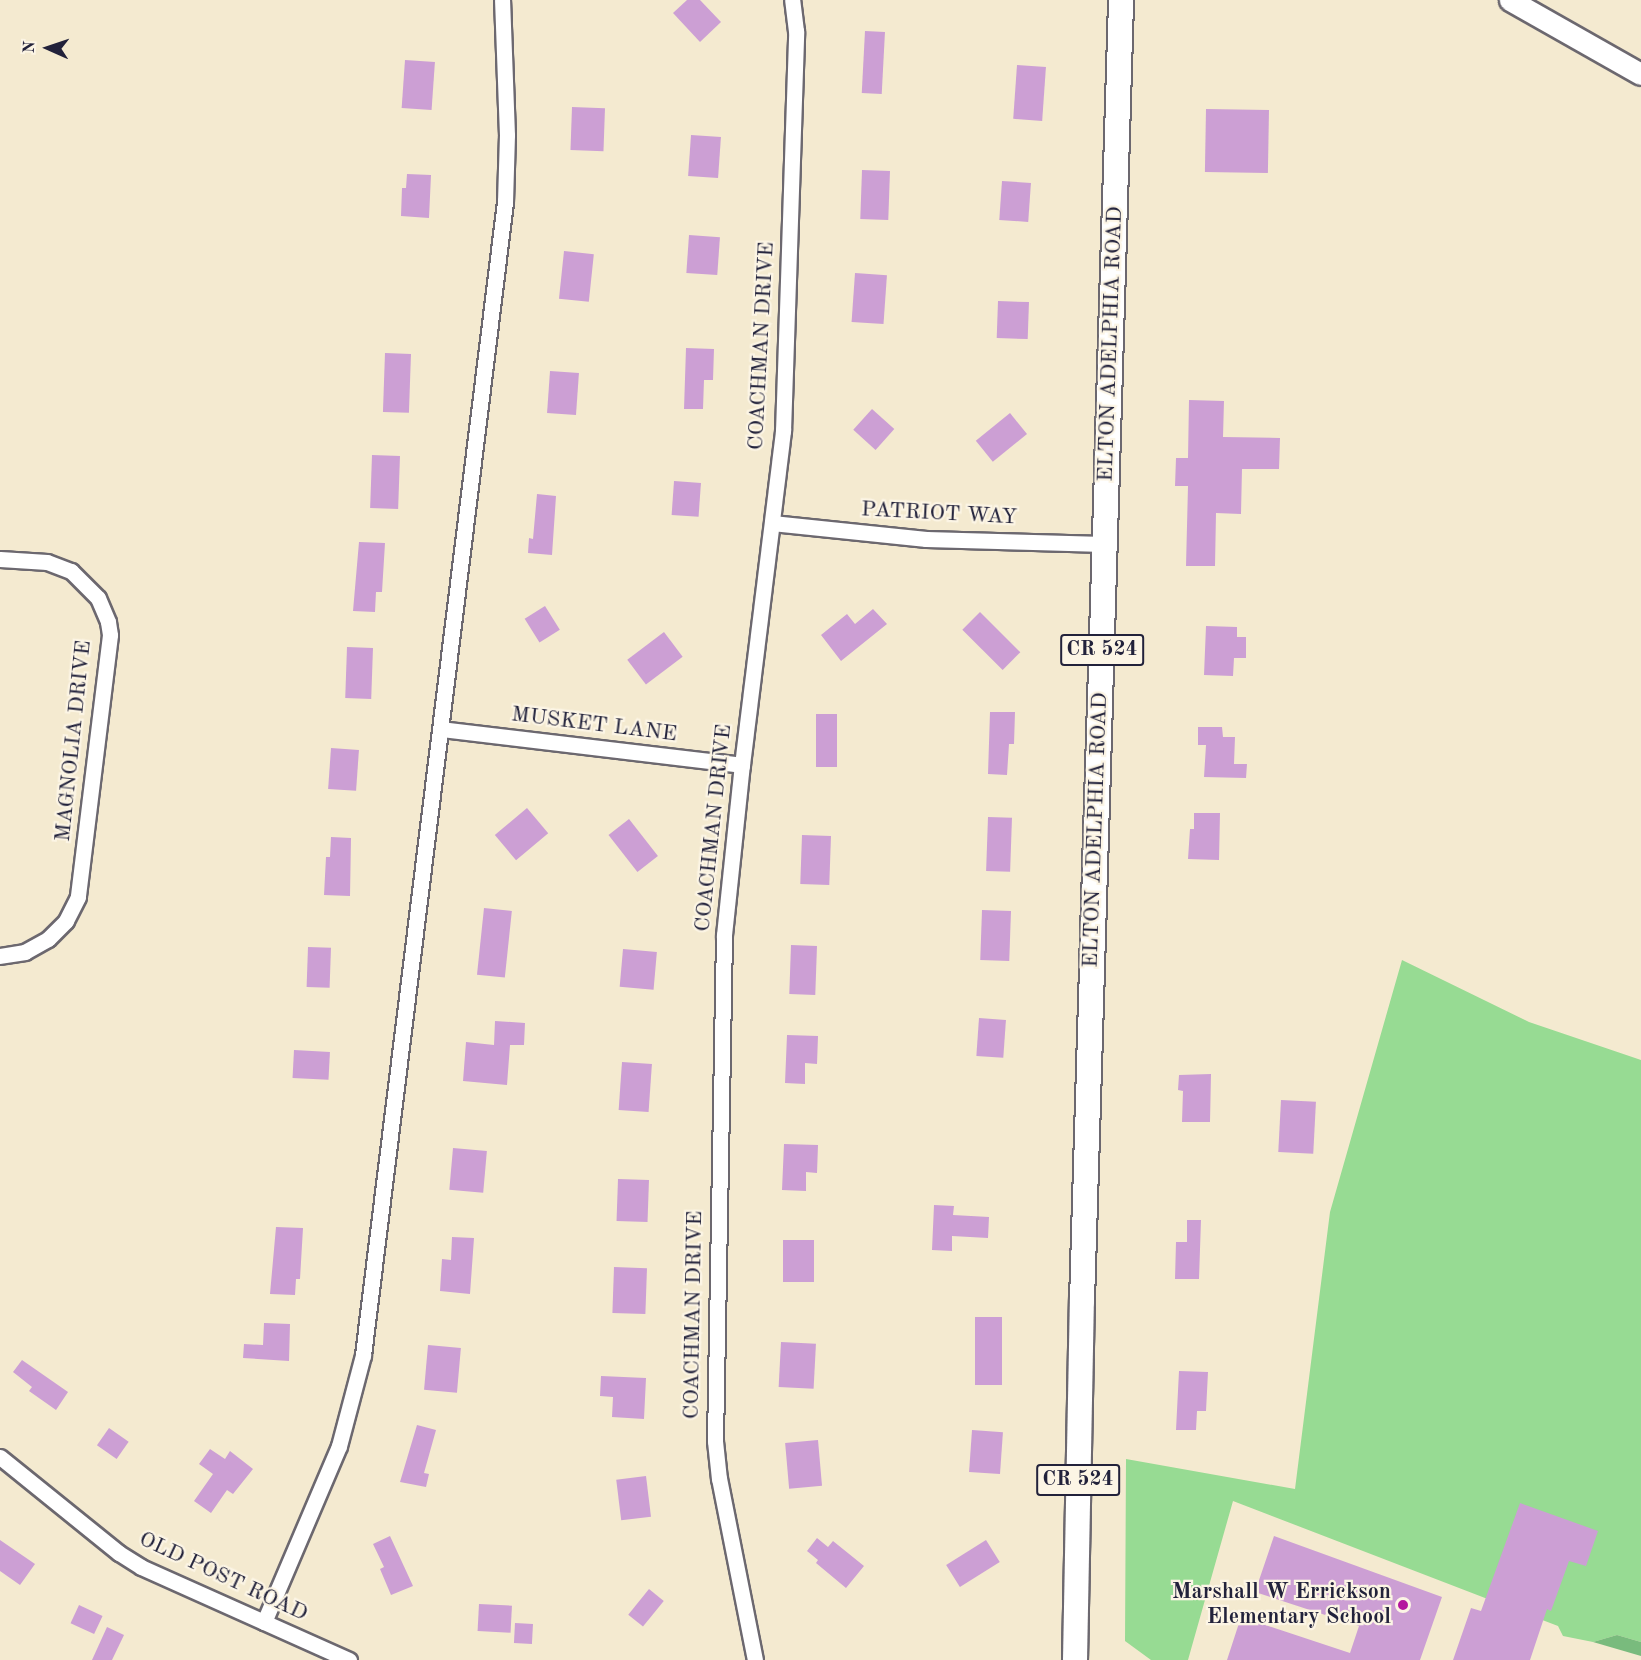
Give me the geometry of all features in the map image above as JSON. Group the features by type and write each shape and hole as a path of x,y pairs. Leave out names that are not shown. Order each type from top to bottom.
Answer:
{"main road":[{"name":"ELTON ADELPHIA ROAD","path":"1075,1660 1082,1289 1121,0"},
{"path":"1510,0 1641,74"}],"street":[{"path":"264,1622 339,1446 363,1355 504,202 507,135 502,0"},
{"name":"COACHMAN DRIVE","path":"755,1660 719,1479 714,1397 724,935 772,523 786,372 796,31 792,0"},
{"name":"PATRIOT WAY","path":"772,523 926,539 1104,544"},
{"name":"MAGNOLIA DRIVE","path":"0,559 47,562 71,571 86,583 98,598 108,622 110,635 78,897 66,921 48,939 25,952 0,956"},
{"name":"MUSKET LANE","path":"441,729 742,765"},
{"name":"OLD POST ROAD","path":"0,1457 118,1553 141,1567 349,1660"}],"green space":[{"path":"1402,960 1529,1022 1641,1060 1641,1642 1617,1635 1593,1642 1563,1636 1558,1626 1233,1501 1188,1660 1151,1660 1125,1641 1126,1459 1295,1489 1330,1212"},
{"path":"1617,1635 1641,1642 1641,1656 1593,1642"}],"building":[{"path":"687,0 700,0 721,22 700,42 673,13"},
{"path":"865,31 885,32 882,94 862,93"},
{"path":"405,60 435,62 432,110 402,108"},
{"path":"1017,65 1046,67 1042,121 1013,119"},
{"path":"572,107 605,108 603,151 570,150"},
{"path":"1206,109 1269,110 1268,173 1205,172"},
{"path":"691,135 721,137 718,178 688,176"},
{"path":"862,170 890,171 888,220 860,219"},
{"path":"407,174 431,175 429,218 401,216 402,188 406,188"},
{"path":"1002,181 1031,183 1028,222 999,220"},
{"path":"689,235 720,237 717,275 686,273"},
{"path":"564,251 594,254 589,302 559,299"},
{"path":"855,273 887,275 884,324 852,322"},
{"path":"998,301 1029,302 1028,339 997,338"},
{"path":"686,348 714,349 713,380 704,380 703,409 684,409"},
{"path":"385,353 411,354 409,413 383,412"},
{"path":"550,371 579,373 576,415 547,413"},
{"path":"1189,400 1224,401 1223,437 1280,438 1279,469 1242,469 1241,514 1216,513 1215,566 1186,566 1188,486 1175,486 1176,458 1188,458"},
{"path":"872,409 894,429 876,450 853,430"},
{"path":"1010,413 1027,434 993,462 976,441"},
{"path":"372,455 400,456 398,509 370,508"},
{"path":"674,481 701,483 699,517 672,515"},
{"path":"537,494 556,496 552,555 528,553 529,538 533,539"},
{"path":"359,542 385,543 382,592 376,592 375,612 353,611"},
{"path":"545,606 560,630 539,642 525,619"},
{"path":"873,609 887,624 841,661 821,635 847,614 855,624"},
{"path":"980,612 1020,652 1003,670 962,630"},
{"path":"1206,626 1237,627 1237,637 1246,637 1246,658 1234,658 1233,676 1204,675"},
{"path":"664,632 683,657 646,684 627,660"},
{"path":"347,647 373,648 371,699 345,698"},
{"path":"990,712 1015,712 1014,744 1009,744 1007,775 988,774"},
{"path":"816,714 837,714 837,767 816,767"},
{"path":"1198,727 1222,727 1223,737 1235,737 1234,764 1247,764 1246,778 1204,777 1206,745 1198,745"},
{"path":"331,748 359,750 356,791 328,789"},
{"path":"527,808 548,833 516,860 495,835"},
{"path":"1194,813 1220,813 1219,860 1188,859 1190,829 1194,829"},
{"path":"988,817 1012,818 1010,872 986,871"},
{"path":"629,819 658,856 637,872 609,835"},
{"path":"802,835 831,836 829,885 800,884"},
{"path":"331,837 351,838 350,896 324,895 326,857 330,857"},
{"path":"484,908 512,911 505,978 477,975"},
{"path":"982,910 1011,911 1009,961 980,960"},
{"path":"791,945 817,946 815,995 789,994"},
{"path":"308,947 331,948 330,988 307,987"},
{"path":"623,949 657,952 654,990 620,987"},
{"path":"979,1018 1006,1020 1003,1058 976,1056"},
{"path":"495,1021 525,1023 524,1045 510,1045 507,1085 463,1081 466,1042 494,1045"},
{"path":"787,1035 818,1036 817,1064 805,1063 805,1084 785,1083"},
{"path":"294,1050 330,1052 328,1080 293,1078"},
{"path":"622,1062 652,1064 649,1112 619,1110"},
{"path":"1211,1074 1210,1122 1182,1122 1183,1091 1178,1090 1179,1075"},
{"path":"1281,1100 1316,1102 1313,1154 1278,1152"},
{"path":"784,1144 818,1145 817,1173 806,1172 806,1191 782,1190"},
{"path":"453,1148 487,1151 483,1193 449,1190"},
{"path":"618,1179 649,1180 648,1222 617,1221"},
{"path":"934,1205 954,1206 953,1215 989,1217 988,1238 952,1236 952,1251 932,1250"},
{"path":"1187,1220 1201,1220 1199,1279 1175,1279 1176,1242 1187,1242"},
{"path":"276,1227 303,1228 300,1279 296,1279 295,1295 270,1294"},
{"path":"452,1237 474,1238 470,1294 440,1291 442,1259 451,1260"},
{"path":"783,1240 814,1240 814,1282 783,1282"},
{"path":"614,1267 647,1268 645,1314 612,1313"},
{"path":"975,1317 1002,1317 1002,1385 975,1385"},
{"path":"264,1323 290,1324 289,1361 243,1358 244,1344 263,1345"},
{"path":"781,1342 816,1344 814,1389 779,1387"},
{"path":"428,1345 461,1348 457,1393 424,1390"},
{"path":"22,1360 68,1392 56,1410 29,1391 32,1387 13,1372"},
{"path":"1179,1371 1208,1372 1206,1411 1197,1411 1196,1430 1176,1430"},
{"path":"601,1376 646,1378 644,1419 612,1417 613,1397 600,1396"},
{"path":"417,1425 436,1430 424,1473 429,1474 426,1487 400,1482"},
{"path":"109,1428 129,1442 117,1459 97,1445"},
{"path":"972,1430 1003,1432 1000,1474 969,1472"},
{"path":"818,1440 822,1486 789,1489 785,1443"},
{"path":"210,1449 225,1459 230,1451 253,1469 233,1494 227,1490 211,1513 194,1501 213,1474 199,1464"},
{"path":"646,1476 651,1517 621,1520 616,1480"},
{"path":"1520,1503 1598,1531 1586,1566 1569,1561 1551,1611 1547,1609 1530,1660 1453,1660 1471,1608 1481,1611"},
{"path":"390,1536 413,1586 391,1595 380,1569 384,1567 373,1544"},
{"name":"Marshall W Errickson Elementary School","path":"1274,1536 1442,1597 1420,1660 1227,1660 1241,1617 1350,1653 1359,1626 1255,1592"},
{"path":"817,1538 828,1547 833,1541 864,1566 846,1588 816,1563 818,1560 807,1551"},
{"path":"0,1540 35,1564 20,1585 0,1571"},
{"path":"986,1540 1000,1562 960,1587 946,1565"},
{"path":"649,1589 664,1601 643,1627 628,1615"},
{"path":"479,1604 512,1606 511,1633 478,1631"},
{"path":"79,1605 103,1616 94,1634 71,1623"},
{"path":"515,1623 533,1624 532,1644 514,1643"},
{"path":"107,1627 124,1635 112,1660 92,1660"}],"place":[{"name":"Marshall W Errickson Elementary School","path":"1403,1605"}]}
